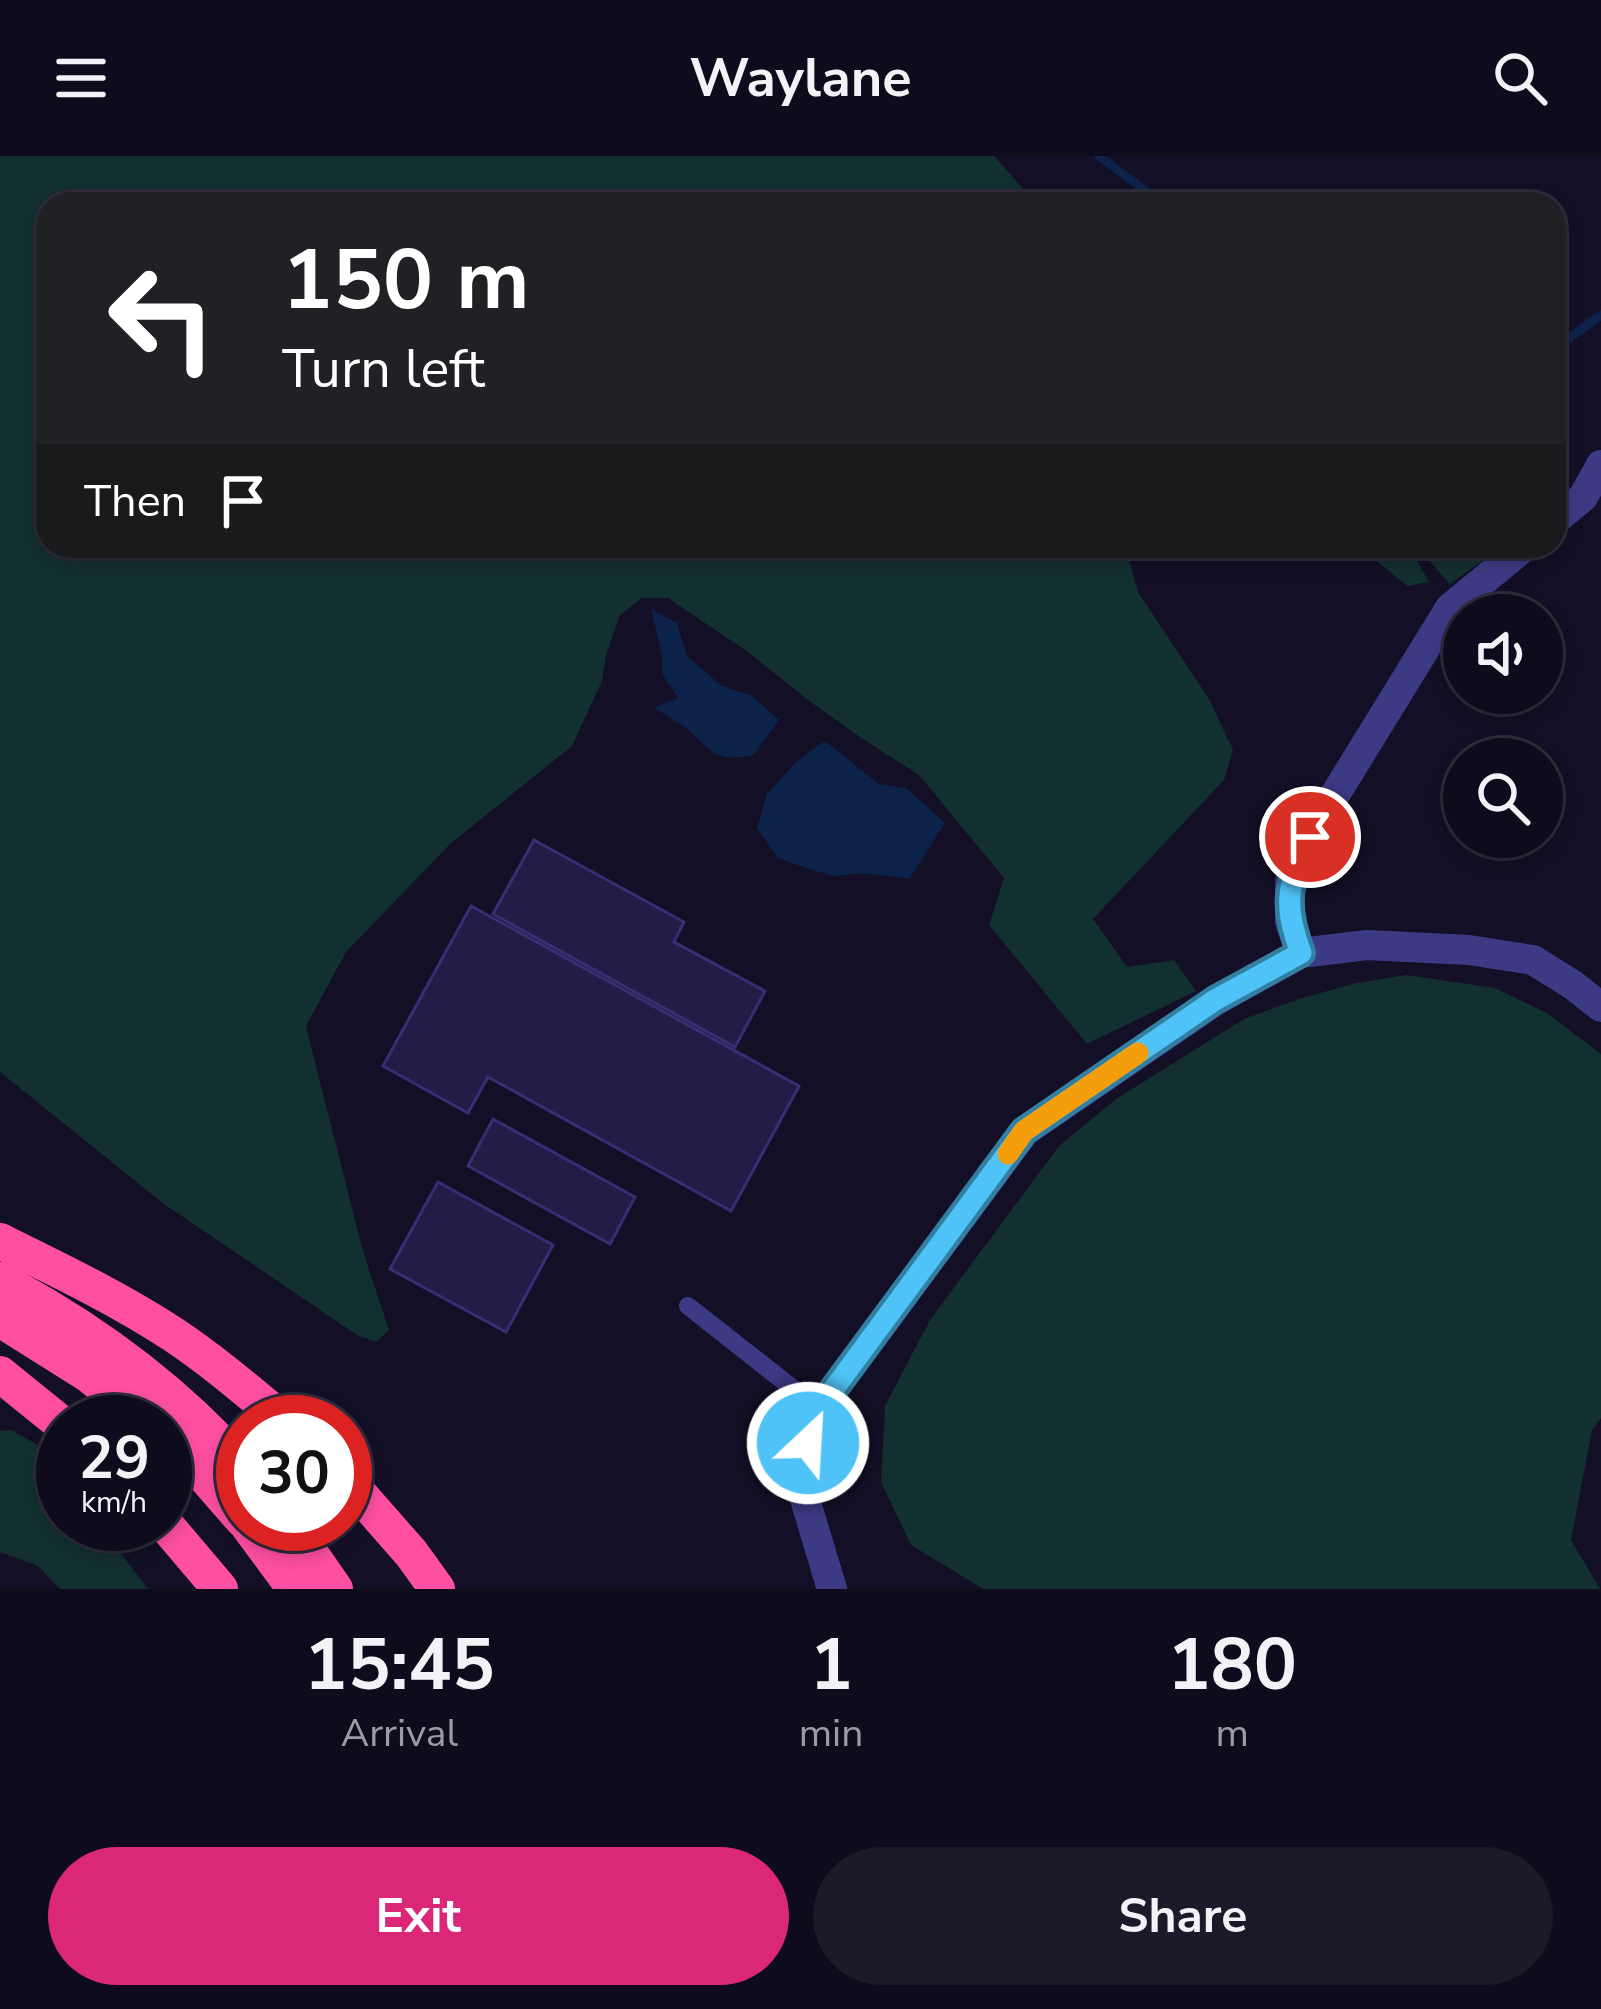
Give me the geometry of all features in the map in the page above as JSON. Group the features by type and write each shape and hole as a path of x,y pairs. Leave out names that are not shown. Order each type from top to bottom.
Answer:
{"highway":[{"path":"0,1240 175,1335 253,1395"},
{"path":"0,1280 62,1315 150,1379 216,1441"},
{"path":"0,1319 114,1395"},
{"path":"0,1374 36,1403"},
{"path":"192,1463 216,1489"},
{"path":"372,1509 437,1589"},
{"path":"187,1551 220,1589"},
{"path":"267,1551 296,1589"},
{"path":"309,1551 335,1589"}],"street":[{"path":"1566,511 1583,496 1601,465"},
{"path":"1301,953 1290,922 1290,881 1310,837 1450,608 1510,558"},
{"path":"832,1589 800,1486 819,1409 1024,1131 1215,1000 1301,953 1367,945 1469,950 1532,960 1601,1007"}],"lane":[{"path":"688,1306 819,1409"}],"green space":[{"path":"0,156 994,156 1026,192 36,192 36,558 1128,558 1138,592 1209,699 1233,750 1224,780 1093,919 1127,967 1174,960 1196,991 1087,1044 989,925 1004,878 919,775 668,598 642,598 620,615 602,681 572,746 451,843 346,952 306,1026 362,1248 389,1330 376,1342 357,1335 164,1204 0,1072"},
{"path":"1373,558 1416,558 1429,582 1407,586"},
{"path":"1427,558 1486,558 1450,584"},
{"path":"1406,975 1495,988 1547,1013 1601,1054 1601,1418 1592,1430 1571,1540 1600,1589 983,1589 911,1545 881,1482 885,1406 930,1320 1059,1146 1116,1099 1244,1019 1356,983"},
{"path":"11,1430 36,1444 36,1551 120,1551 148,1589 60,1589 38,1566 0,1552 0,1431"}],"water":[{"path":"651,609 677,623 687,656 722,686 752,696 779,720 754,755 731,758 716,754 654,708 678,698 662,674"},
{"path":"825,741 879,784 906,788 945,823 909,879 865,873 834,876 809,869 778,858 757,828 767,794 796,762"}],"building":[{"path":"534,840 684,922 674,942 765,991 735,1047 493,914"},
{"path":"471,906 799,1086 731,1211 488,1077 468,1113 383,1066"},
{"path":"493,1119 635,1197 610,1244 468,1166"},
{"path":"438,1182 553,1245 506,1332 390,1269"}],"waterway":[{"path":"1099,156 1147,192"},
{"path":"1566,340 1601,315"}],"slow traffic":[{"path":"1008,1154 1024,1131 1138,1053"}],"route":[{"path":"808,1443 819,1409 1024,1131 1215,1000 1301,953 1290,922 1290,881 1310,837"}]}
